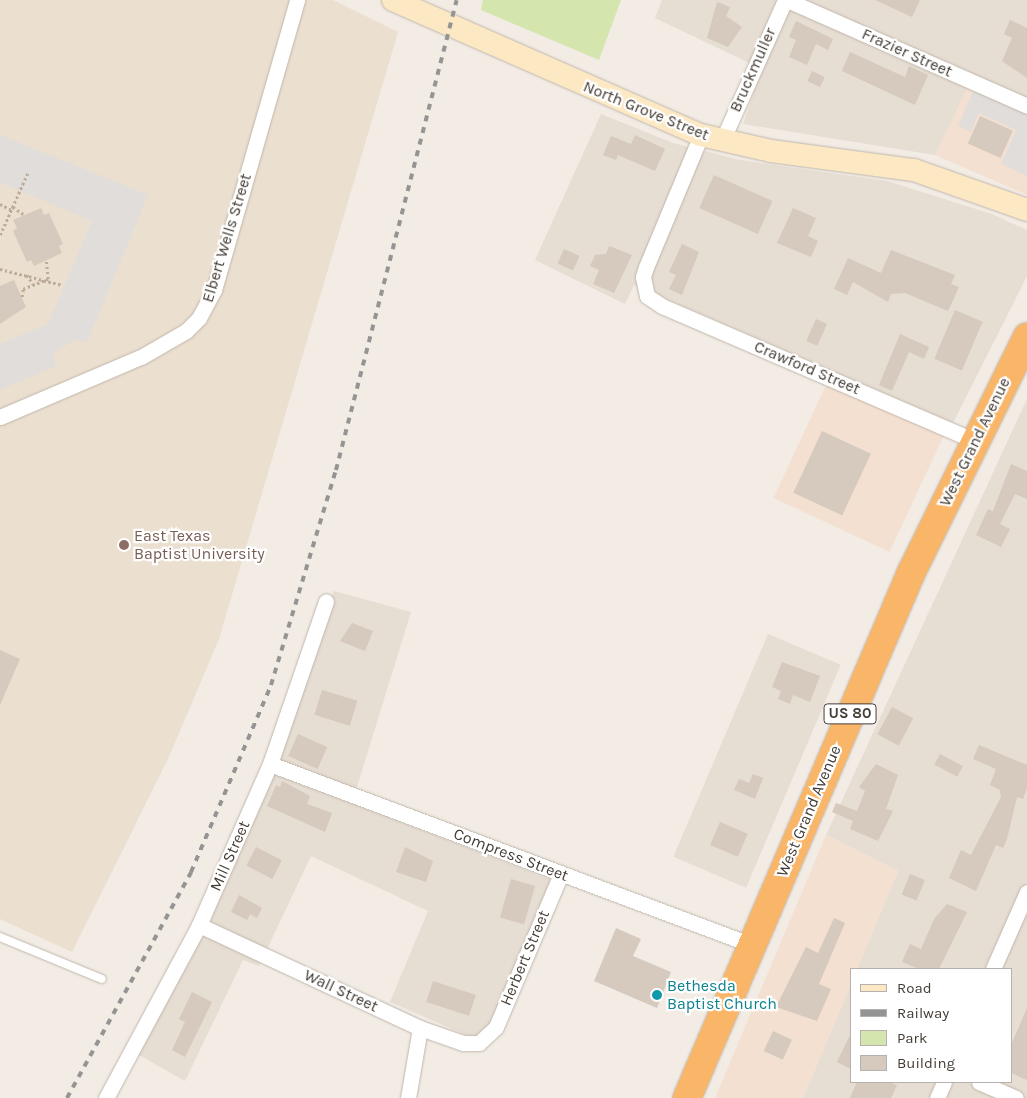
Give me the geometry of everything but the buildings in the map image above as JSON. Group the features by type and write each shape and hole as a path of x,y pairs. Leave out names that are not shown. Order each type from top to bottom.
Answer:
{"highway":[{"name":"West Grand Avenue","path":"687,1098 904,589 1027,337"}],"main road":[{"name":"North Grove Street","path":"393,0 712,138 914,170 1027,210"}],"street":[{"name":"Elbert Wells Street","path":"0,417 141,356 200,318 214,290 298,0"},
{"name":"Bruckmuller","path":"644,289 646,267 786,0"},
{"name":"Frazier Street","path":"786,0 1027,106"},
{"name":"Crawford Street","path":"644,289 662,306 976,441"},
{"name":"Mill Street","path":"106,1098 199,925 270,764 326,601"},
{"name":"Compress Street","path":"270,764 752,945"},
{"name":"Herbert Street","path":"486,1040 496,1027 561,874"},
{"path":"993,968 1027,894"},
{"name":"Wall Street","path":"199,925 420,1028 471,1044 486,1040"},
{"path":"408,1098 420,1028"},
{"path":"937,1098 944,1083"},
{"path":"981,1083 1016,1098"}],"lane":[{"path":"0,937 102,979"}],"path":[{"path":"0,235 28,172"},
{"path":"0,204 25,215"},
{"path":"46,261 48,279"},
{"path":"0,270 48,279 62,285"},
{"path":"27,275 34,285"},
{"path":"22,297 23,290 48,279"}],"shaded area":[{"name":"East Texas Baptist University","path":"0,0 333,0 398,32 219,639 168,759 72,952 0,919"},
{"path":"662,0 1027,0 1027,110 969,85 935,155 743,124 762,69 655,18"},
{"path":"969,85 1027,110 1027,195 935,155"},
{"path":"974,89 1027,112 1027,176 1001,164 1016,130 979,113 971,132 958,126"},
{"path":"601,114 673,143 740,160 887,181 992,214 1027,230 1027,276 953,423 634,285 625,304 535,260"},
{"path":"0,135 148,195 87,342 75,340 53,353 56,366 0,390 0,344 48,324 92,221 0,182"},
{"path":"828,381 944,435 889,552 773,498"},
{"path":"1027,399 1027,1098 803,1098 850,986 850,1083 1012,1083 1012,968 857,968 898,871 826,835"},
{"path":"334,591 411,612 352,803 551,880 491,1027 473,1038 390,1002 428,911 311,856 259,966 243,960 185,1081 137,1054 209,921 271,775"},
{"path":"768,634 841,665 746,888 673,857"},
{"path":"826,835 898,871 857,968 850,968 850,986 803,1098 715,1098"}],"green space":[{"path":"483,0 621,0 599,60 481,10"}],"railway":[{"path":"67,1098 191,872 271,685 336,470 457,0"}],"place":[{"name":"East Texas Baptist University","path":"124,545"},
{"name":"Bethesda Baptist Church","path":"657,995"}]}
